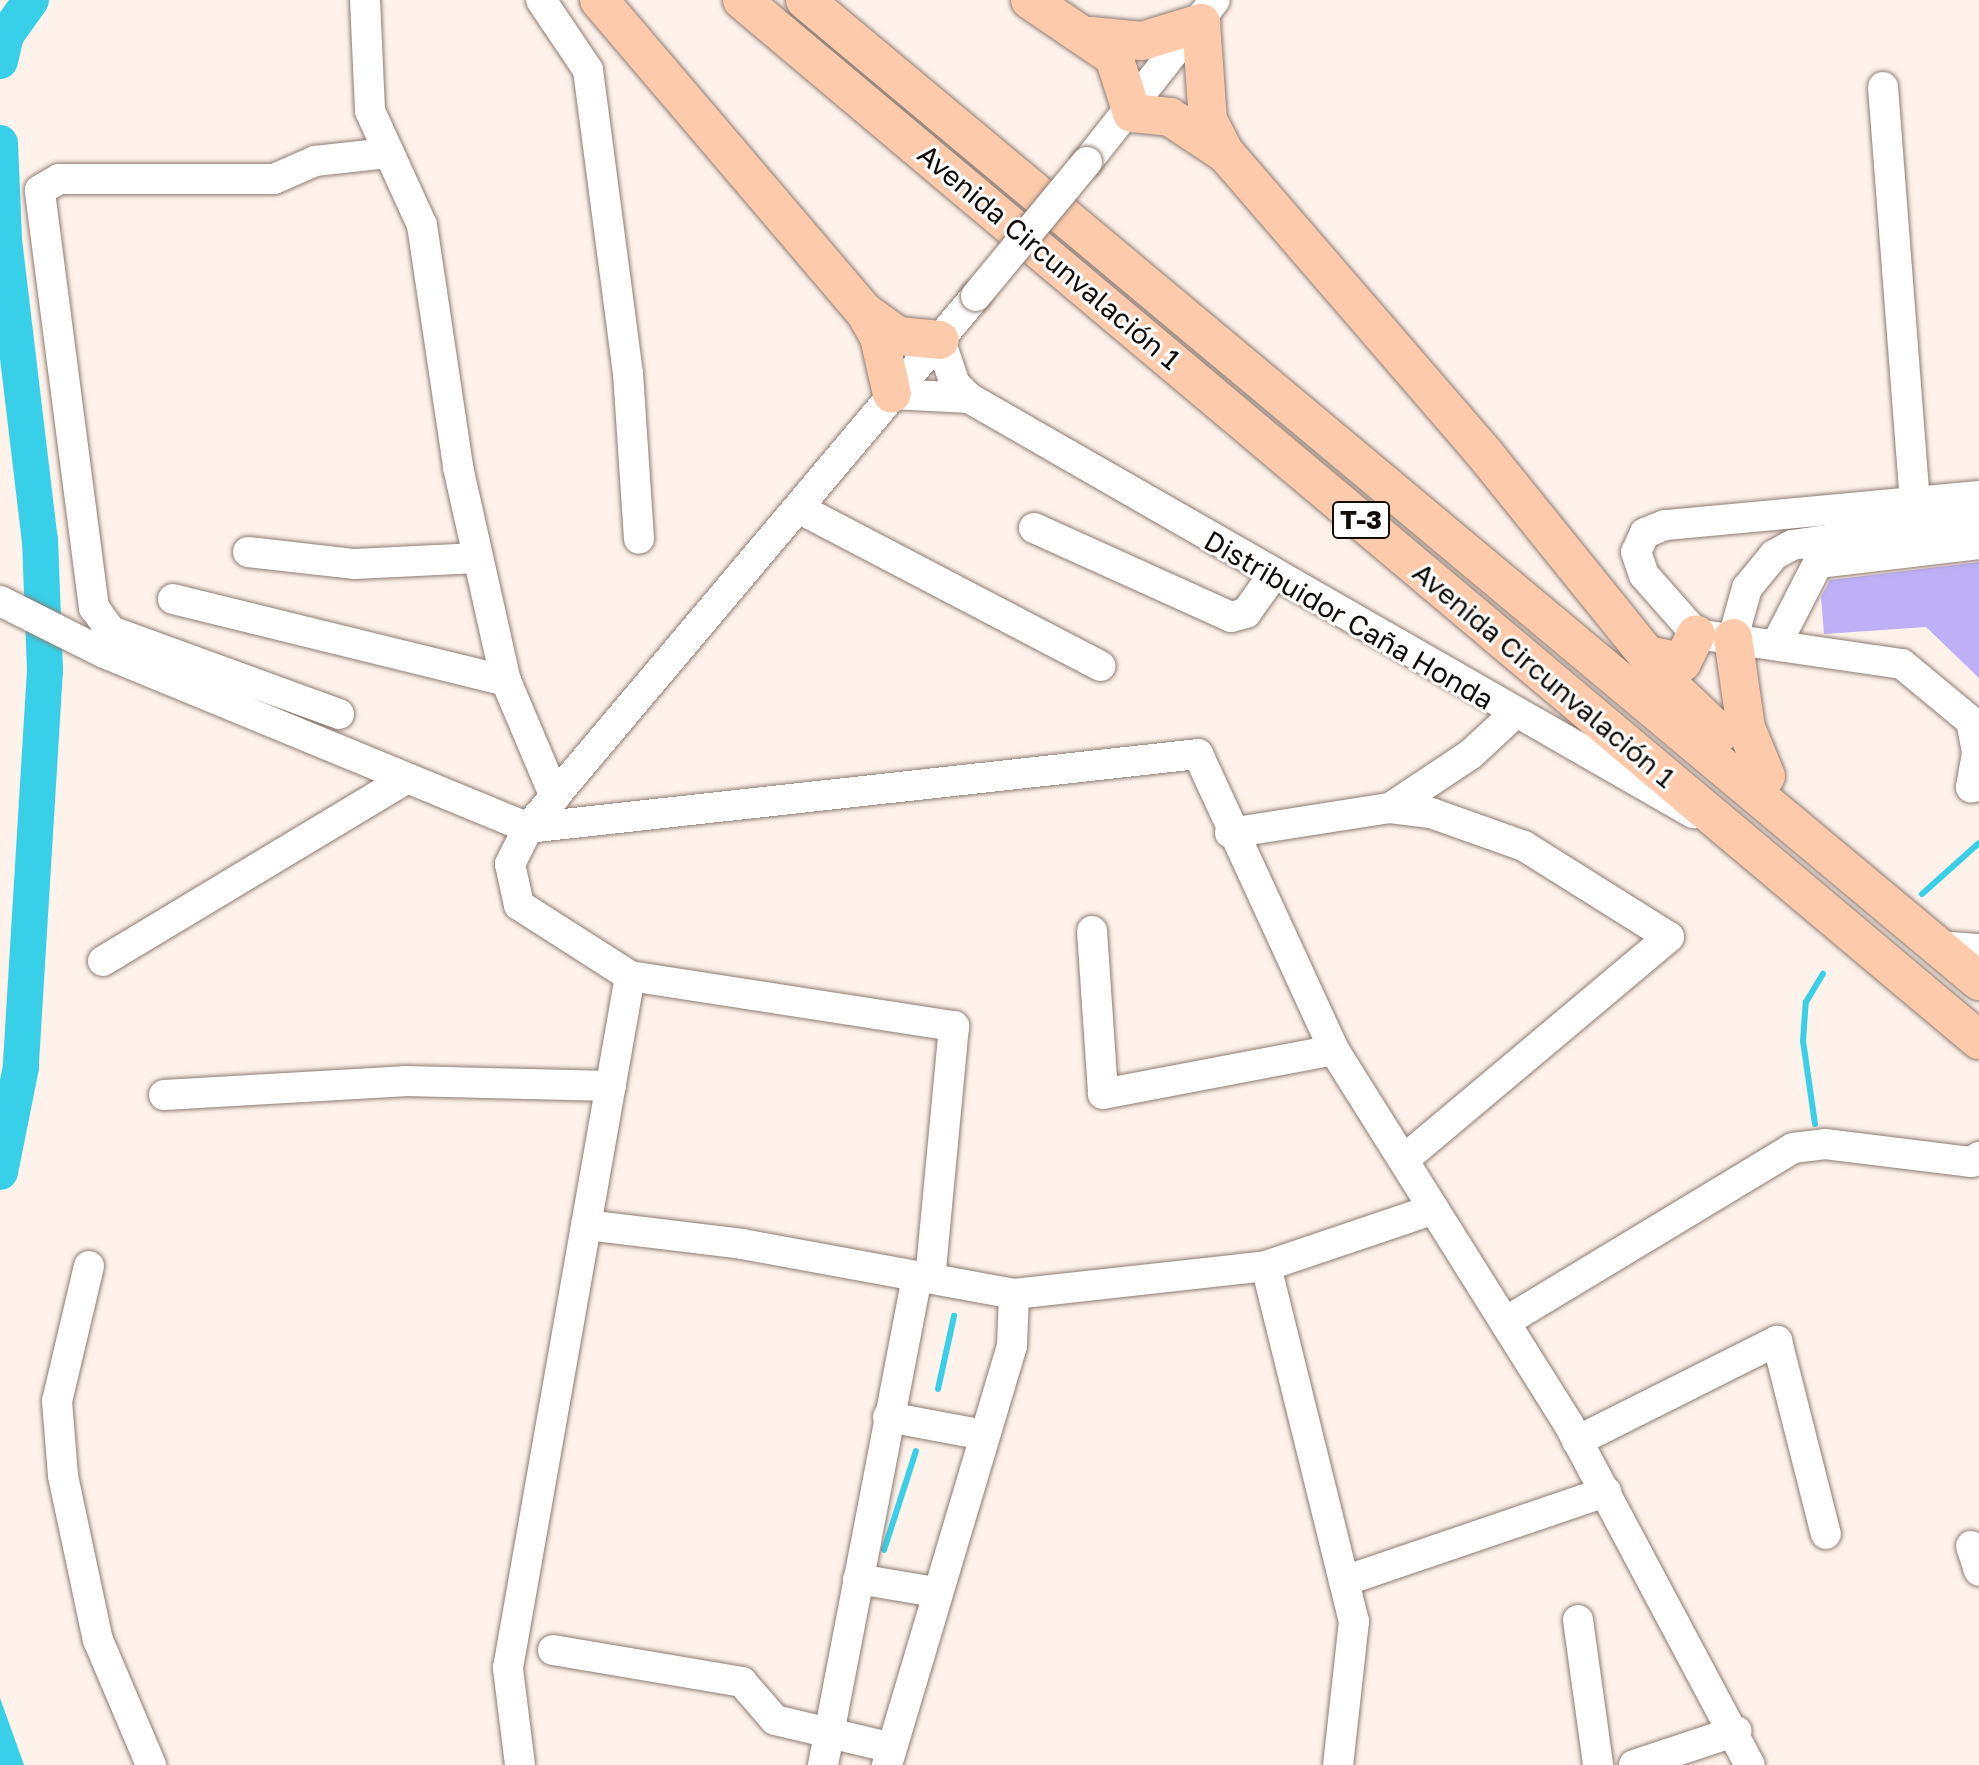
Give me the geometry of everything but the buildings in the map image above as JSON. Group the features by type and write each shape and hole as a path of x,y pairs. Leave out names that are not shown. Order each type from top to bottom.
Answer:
{"main road":[{"path":"599,0 865,312 879,337 892,394"},
{"name":"Avenida Circunvalación 1","path":"742,0 1979,1040"},
{"name":"Avenida Circunvalación 1","path":"805,0 1979,981"},
{"path":"1030,0 1091,36 1128,83 1132,113 1170,117 1226,154"},
{"path":"1091,36 1142,41 1208,11 1208,120 1226,154 1648,655 1887,902"},
{"path":"865,312 898,336 940,340"},
{"path":"1648,655 1682,662 1696,634"},
{"path":"1733,638 1746,728 1766,776"}],"street":[{"path":"365,0 370,111 422,225 478,558 506,681 555,797"},
{"path":"541,0 588,70 628,373 639,539"},
{"path":"823,1765 888,1417 923,1277 954,1026 630,976 519,905 510,864 528,828 800,509 892,394 1087,162 1132,113 1208,11"},
{"path":"1883,87 1916,513"},
{"path":"339,714 111,631 100,618 40,190 59,179 274,179 315,161 388,153"},
{"name":"Distribuidor Caña Honda","path":"940,340 955,384 969,398 1513,715 1733,834"},
{"name":"Distribuidor Caña Honda","path":"892,394 969,398"},
{"path":"1733,638 1747,588 1774,555 1810,540 1979,496"},
{"path":"800,509 1100,666"},
{"path":"1975,786 1977,753 1971,721 1902,664 1835,658 1776,645 1696,634 1644,575 1636,552 1645,533 1665,525 1916,513 1979,518"},
{"path":"1034,528 1231,617 1246,613 1273,575"},
{"path":"1776,645 1818,563 1979,544"},
{"path":"248,552 355,564 478,558"},
{"path":"173,599 506,681"},
{"path":"3,603 104,653 528,828 1198,754 1230,833 1334,1050 1577,1441 1737,1731 1750,1765"},
{"path":"1390,808 1471,754 1513,715"},
{"path":"103,961 406,779"},
{"path":"1230,833 1390,808 1482,827 1524,846 1669,937 1404,1159"},
{"path":"1092,931 1103,1094 1334,1050"},
{"path":"1938,946 1979,949"},
{"path":"520,1765 508,1668 630,976"},
{"path":"164,1095 404,1081 611,1086"},
{"path":"1505,1322 1793,1148 1825,1144 1972,1162 1979,1157"},
{"path":"586,1225 1014,1294 1266,1266 1434,1209"},
{"path":"89,1266 57,1401 63,1476 98,1640 151,1765"},
{"path":"1266,1266 1354,1621 1338,1765"},
{"path":"553,1650 742,1682 775,1720 830,1734 887,1756 1012,1346 1014,1294"},
{"path":"1577,1441 1777,1341 1826,1534"},
{"path":"888,1417 984,1435"},
{"path":"1344,1581 1606,1492"},
{"path":"858,1579 935,1592"},
{"path":"1578,1620 1598,1765"},
{"path":"1634,1765 1737,1731"}],"water":[{"path":"0,1698 24,1765 0,1765"}],"waterway":[{"path":"0,61 6,35 31,0"},
{"path":"0,68 33,0"},
{"path":"0,143 4,240 40,540 45,670 21,1067 0,1172"},
{"path":"1922,894 1979,843"},
{"path":"1815,1124 1803,1041 1806,1002 1823,974"},
{"path":"938,1389 954,1316"},
{"path":"884,1550 916,1451"}]}
